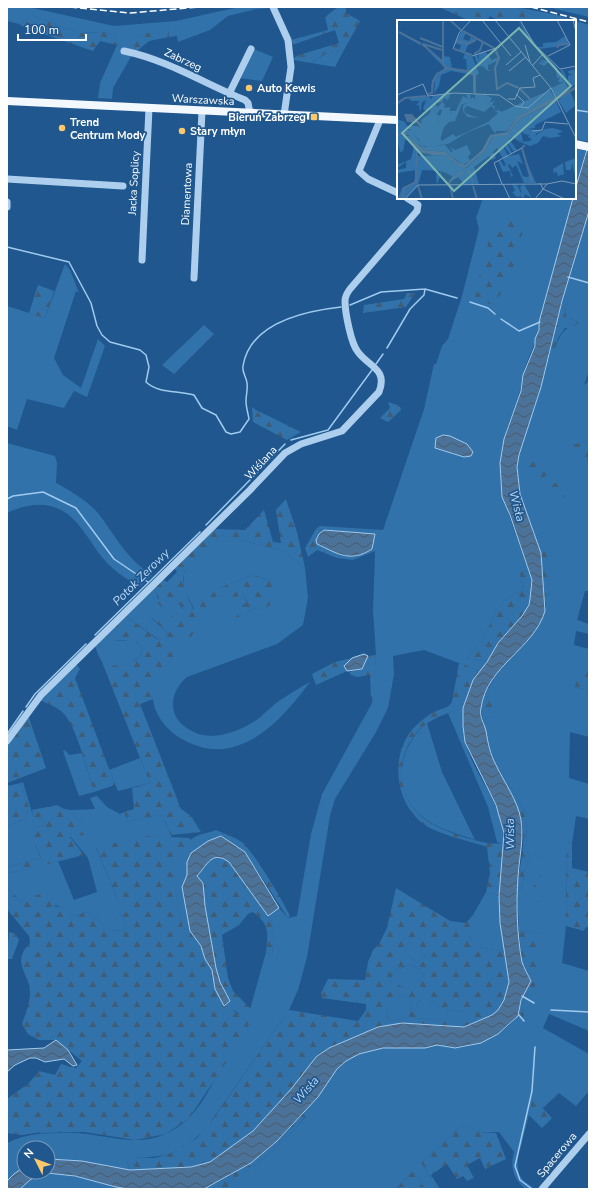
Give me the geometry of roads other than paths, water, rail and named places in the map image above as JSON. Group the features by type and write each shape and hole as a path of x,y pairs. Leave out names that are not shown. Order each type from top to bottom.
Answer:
{"main road":[{"name":"Warszawska","path":"7,101 397,120"},
{"path":"576,144 589,148"}],"street":[{"path":"273,7 288,40 291,66 284,115"},
{"path":"229,94 251,49"},
{"name":"Zabrzeg","path":"124,51 144,55 164,62 229,94 245,100 250,108 250,113"},
{"name":"Jacka Soplicy","path":"142,260 149,108"},
{"name":"Diamentowa","path":"194,278 202,111"},
{"path":"380,120 359,171 368,179 397,193"},
{"path":"7,179 123,186"},
{"name":"Wiślana","path":"7,742 41,695 250,490 284,453 308,442 342,432 379,392 382,384 379,372 358,353 354,347 346,310 346,297 352,286 417,211 418,205 409,199"},
{"path":"7,202 7,208"},
{"name":"Spacerowa","path":"542,1189 589,1134"}],"water":[{"name":"Wisła","path":"589,143 589,211 562,301 541,387 519,455 517,467 520,494 541,553 545,611 531,636 501,668 492,680 485,693 481,711 481,717 492,757 517,806 522,827 517,920 522,962 531,981 521,1000 518,1016 498,1034 481,1043 455,1048 437,1045 425,1048 383,1048 359,1054 346,1061 337,1069 318,1097 277,1141 251,1163 204,1189 129,1189 75,1176 56,1174 56,1159 82,1161 130,1170 191,1167 210,1162 253,1131 292,1088 316,1057 329,1048 378,1027 402,1023 464,1027 492,1015 498,1010 504,1000 509,982 500,923 499,896 504,833 496,805 465,742 463,708 473,680 487,662 498,643 522,616 529,605 532,580 510,515 502,497 500,463 504,439 521,391 523,375 535,346 535,339 539,330 539,322 573,199 576,199 576,187"},
{"path":"443,435 450,436 467,444 473,452 471,456 464,457 435,448 436,438"},
{"path":"324,530 375,534 372,549 358,556 344,556 338,554 317,544 316,540 319,534"},
{"path":"364,654 368,656 362,669 347,671 344,666 352,658"},
{"path":"221,836 245,852 279,908 268,916 229,862 218,857 207,863 197,876 203,883 205,906 216,968 220,982 230,1001 224,1006 215,989 212,970 205,959 201,946 190,931 182,887 187,875 187,862 191,853 208,841"},
{"path":"56,1040 68,1050 77,1065 73,1066 64,1059 45,1062 36,1058 30,1058 15,1065 7,1072 7,1050 44,1048"},
{"path":"16,1173 16,1180 30,1180 20,1189 7,1189 7,1181"}],"waterway":[{"path":"576,110 589,112"},
{"path":"7,247 69,262 91,303 97,326 102,335 110,342 140,350 146,355 149,367 146,382 151,386 163,390 194,395 202,408 216,415 226,432 231,434 240,432 249,419 246,403 247,385 243,366 248,351 256,339 268,329 296,316 341,307"},
{"path":"568,277 589,283"},
{"path":"350,305 381,292 425,289 457,298"},
{"path":"387,348 410,309 424,295 425,289"},
{"path":"470,302 488,308 495,314"},
{"path":"501,319 519,331 540,322"},
{"path":"376,364 383,354"},
{"path":"291,440 328,430 372,370"},
{"path":"206,525 285,444"},
{"path":"7,499 13,496 43,492 76,508 114,559 148,582"},
{"name":"Potok Zerowy","path":"95,635 200,532"},
{"path":"26,707 35,694 86,644"},
{"path":"7,734 23,711"},
{"path":"522,996 534,1003"},
{"path":"551,1010 589,1012"},
{"path":"519,1015 524,1021"},
{"path":"532,1189 520,1180 515,1166 532,1091 535,1047"}],"railway":[{"path":"70,7 130,13 199,7"},
{"path":"531,7 589,22"}],"place":[{"name":"Auto Kewis","path":"249,88"},
{"name":"Bieruń Zabrzeg","path":"314,117"},
{"name":"Trend Centrum Mody","path":"62,128"},
{"name":"Stary młyn","path":"182,131"}]}
